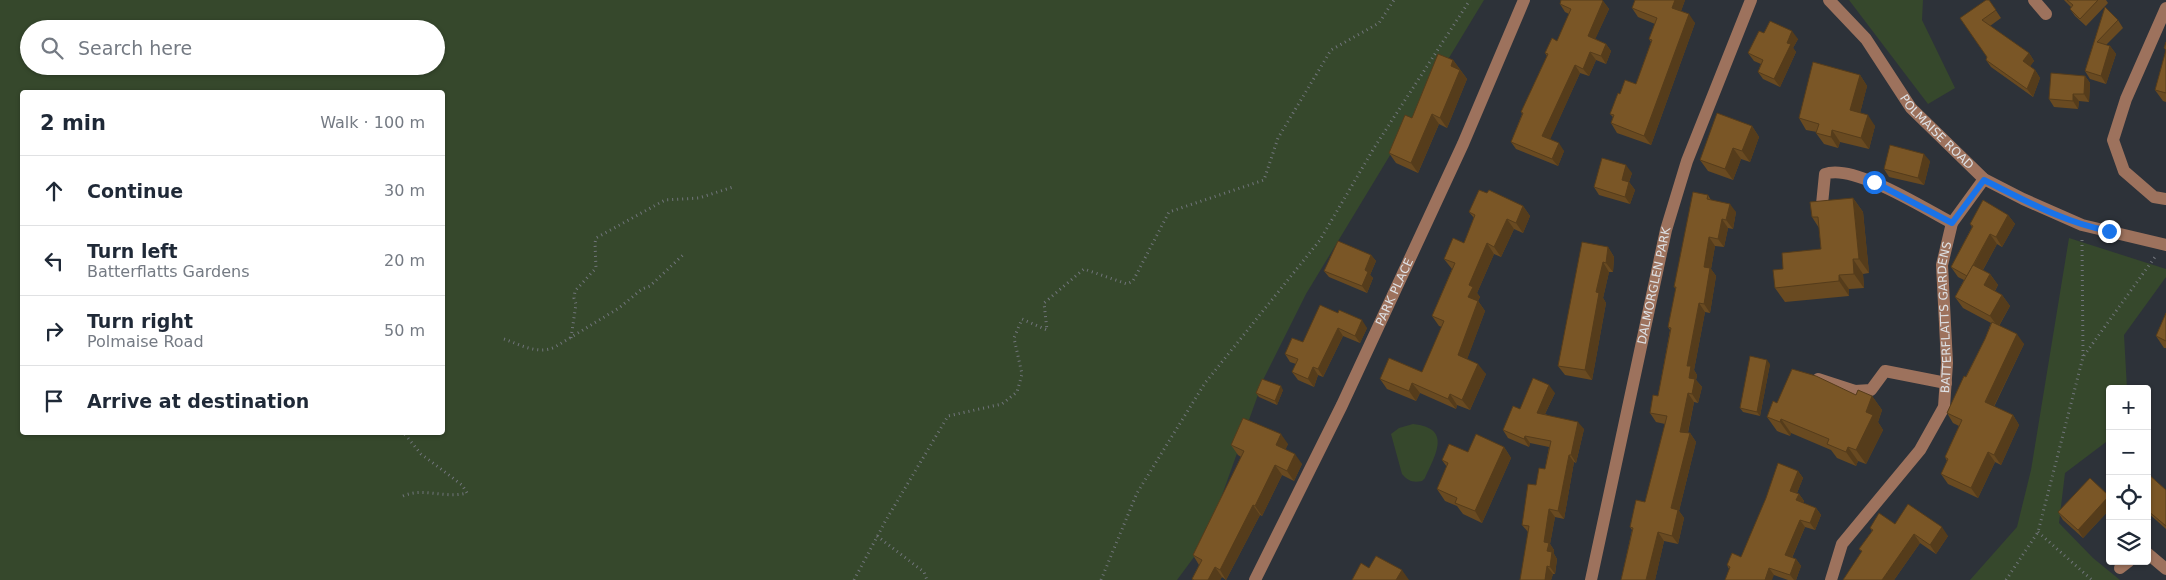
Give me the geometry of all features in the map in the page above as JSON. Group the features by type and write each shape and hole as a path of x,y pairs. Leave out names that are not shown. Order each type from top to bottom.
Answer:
{"street":[{"name":"PARK PLACE","path":"1255,580 1342,405 1459,153 1524,0"},
{"name":"DALMORGLEN PARK","path":"1591,580 1666,230 1687,161 1751,0"},
{"name":"POLMAISE ROAD","path":"1829,0 1866,39 1911,108 1984,180 2082,225 2165,244"},
{"path":"2034,0 2046,14"},
{"path":"2166,8 2126,99 2113,140 2124,171 2154,197 2166,198"},
{"path":"1822,204 1825,174 1833,170 1874,182 1952,223"},
{"name":"BATTERFLATTS GARDENS","path":"1831,580 1842,544 1920,450 1944,406 1946,383 1942,265 1952,223 1984,180"},
{"path":"1803,374 1855,391 1871,390 1885,371 1946,383"},
{"path":"2151,556 2166,569"}],"path":[{"path":"854,580 877,536 948,416 1002,404 1016,392 1022,374 1014,338 1022,319 1047,330 1044,303 1084,269 1127,284 1133,281 1169,212 1264,180 1278,138 1331,50 1379,23 1394,0"},
{"path":"1101,580 1137,492 1205,383 1320,240 1374,148 1470,0"},
{"path":"571,338 576,304 575,291 596,268 594,243 596,238 665,200 699,198 733,187"},
{"path":"2006,580 2038,532 2083,357 2082,225"},
{"path":"2083,357 2165,244"},
{"path":"504,339 545,352 571,338 650,286 684,254"},
{"path":"403,496 410,493 429,492 448,496 467,493 462,485 421,454 405,435"},
{"path":"2038,532 2092,580"},
{"path":"877,536 924,572 927,580"}],"green space":[{"path":"0,0 1484,0 1306,294 1264,378 1216,512 1197,553 1177,580 0,580"},
{"path":"1849,0 1923,0 1922,20 1955,88 1928,104"},
{"path":"2069,238 2166,269 2166,277 2124,335 2127,385 2106,385 2106,442 2065,473 2059,523 2093,558 2120,580 1970,580 2017,527 2031,470"},
{"path":"1413,424 1425,426 1433,431 1437,437 1438,444 1425,478 1419,482 1413,482 1402,474 1391,434 1399,428"}],"building":[{"path":"1561,0 1602,0 1588,36 1606,44 1601,56 1590,52 1583,69 1575,65 1542,136 1559,143 1552,159 1511,142 1523,113 1521,112 1548,54 1545,53 1552,38 1557,41 1571,9 1560,4"},
{"path":"1635,0 1675,0 1672,8 1689,14 1644,136 1611,123 1614,115 1610,114 1625,80 1636,84 1652,40 1649,39 1657,18 1632,8"},
{"path":"1986,0 1989,0 1996,10 1982,20 2029,53 2023,61 2035,70 2027,89 1986,60 1987,57 1960,18"},
{"path":"2067,0 2098,0 2080,19 2070,9 2073,5"},
{"path":"2105,7 2118,20 2097,42 2110,46 2101,76 2085,71"},
{"path":"1770,21 1792,31 1787,43 1791,44 1774,79 1758,72 1763,60 1748,53 1759,31 1764,33"},
{"path":"2166,50 2166,93 2155,90"},
{"path":"1438,54 1453,60 1451,66 1460,70 1440,118 1432,114 1411,163 1389,153 1405,115 1412,118"},
{"path":"1813,62 1860,75 1850,110 1868,115 1861,138 1832,130 1831,137 1816,133 1819,124 1799,118"},
{"path":"2051,73 2085,76 2084,94 2073,94 2073,101 2049,99"},
{"path":"1717,113 1752,126 1742,151 1733,148 1725,169 1700,160"},
{"path":"1890,145 1924,154 1918,178 1884,169"},
{"path":"1602,158 1626,165 1622,180 1629,182 1625,197 1594,187"},
{"path":"1479,190 1487,193 1489,190 1523,206 1516,223 1507,219 1494,247 1487,243 1469,285 1473,287 1468,297 1478,301 1458,355 1478,364 1462,400 1450,394 1448,399 1412,383 1409,391 1380,379 1389,358 1422,372 1444,321 1432,316 1455,263 1444,259 1453,238 1464,243 1475,215 1469,212"},
{"path":"1693,192 1708,195 1707,199 1730,204 1726,220 1722,219 1718,239 1709,237 1704,267 1710,268 1704,304 1699,303 1687,366 1691,366 1689,378 1695,379 1692,394 1688,393 1680,432 1690,433 1671,508 1678,510 1672,536 1658,532 1646,580 1621,580 1633,528 1630,527 1636,500 1645,502 1667,416 1650,413 1653,395 1658,396 1671,328 1668,327 1676,287 1674,287"},
{"path":"1853,198 1859,259 1853,259 1854,274 1839,275 1839,281 1775,288 1773,270 1783,269 1782,253 1821,249 1818,217 1812,217 1810,202"},
{"path":"1983,200 2008,215 1996,237 1990,234 1967,276 1951,267 1973,226 1970,224"},
{"path":"1338,241 1371,255 1365,270 1368,272 1362,286 1324,271"},
{"path":"1582,242 1608,247 1606,263 1603,262 1596,292 1599,293 1585,370 1558,366"},
{"path":"1973,265 1990,274 1984,285 2002,295 1990,316 1955,297"},
{"path":"1320,305 1338,313 1339,310 1362,320 1355,336 1338,328 1318,369 1313,367 1308,379 1292,372 1298,359 1285,354 1292,338 1303,342"},
{"path":"2166,313 2166,341 2156,336"},
{"path":"1992,322 2017,334 1985,402 2013,415 1994,455 1988,452 1971,488 1941,474 1948,459 1945,457 1962,420 1947,413"},
{"path":"1750,356 1767,360 1757,412 1740,408"},
{"path":"1792,369 1816,376 1856,395 1858,390 1872,396 1866,412 1873,415 1856,450 1848,447 1846,452 1827,444 1829,439 1781,419 1780,422 1767,417 1773,401 1777,403"},
{"path":"1533,378 1549,385 1537,413 1578,422 1571,455 1569,455 1558,511 1549,509 1544,542 1549,543 1547,551 1552,552 1550,567 1547,566 1545,580 1520,580 1529,526 1522,525 1528,484 1536,485 1539,468 1545,469 1551,441 1525,436 1524,439 1503,430 1513,406 1520,409"},
{"path":"1262,379 1281,386 1275,401 1256,393"},
{"path":"1243,418 1281,434 1276,445 1295,454 1287,471 1275,465 1220,570 1215,567 1208,580 1194,580 1192,579 1202,560 1193,555 1244,451 1231,445"},
{"path":"1476,434 1504,447 1475,511 1455,503 1457,498 1437,489 1448,463 1442,460 1449,444 1468,452"},
{"path":"1778,463 1798,471 1790,491 1799,494 1796,500 1816,508 1810,523 1800,520 1785,555 1796,559 1790,575 1769,568 1765,580 1725,580 1730,567 1727,565 1732,553 1741,557 1766,498"},
{"path":"2151,477 2166,490 2166,526 2151,513"},
{"path":"2090,478 2106,493 2106,499 2078,530 2058,512"},
{"path":"1908,504 1942,527 1930,545 1914,534 1882,580 1843,580 1862,551 1859,549 1873,530 1870,528 1879,513 1895,524"},
{"path":"1376,556 1402,570 1396,580 1352,580 1361,563 1369,568"}],"route":[{"path":"1874,182 1952,223 1984,180 2082,225 2109,231"}]}
